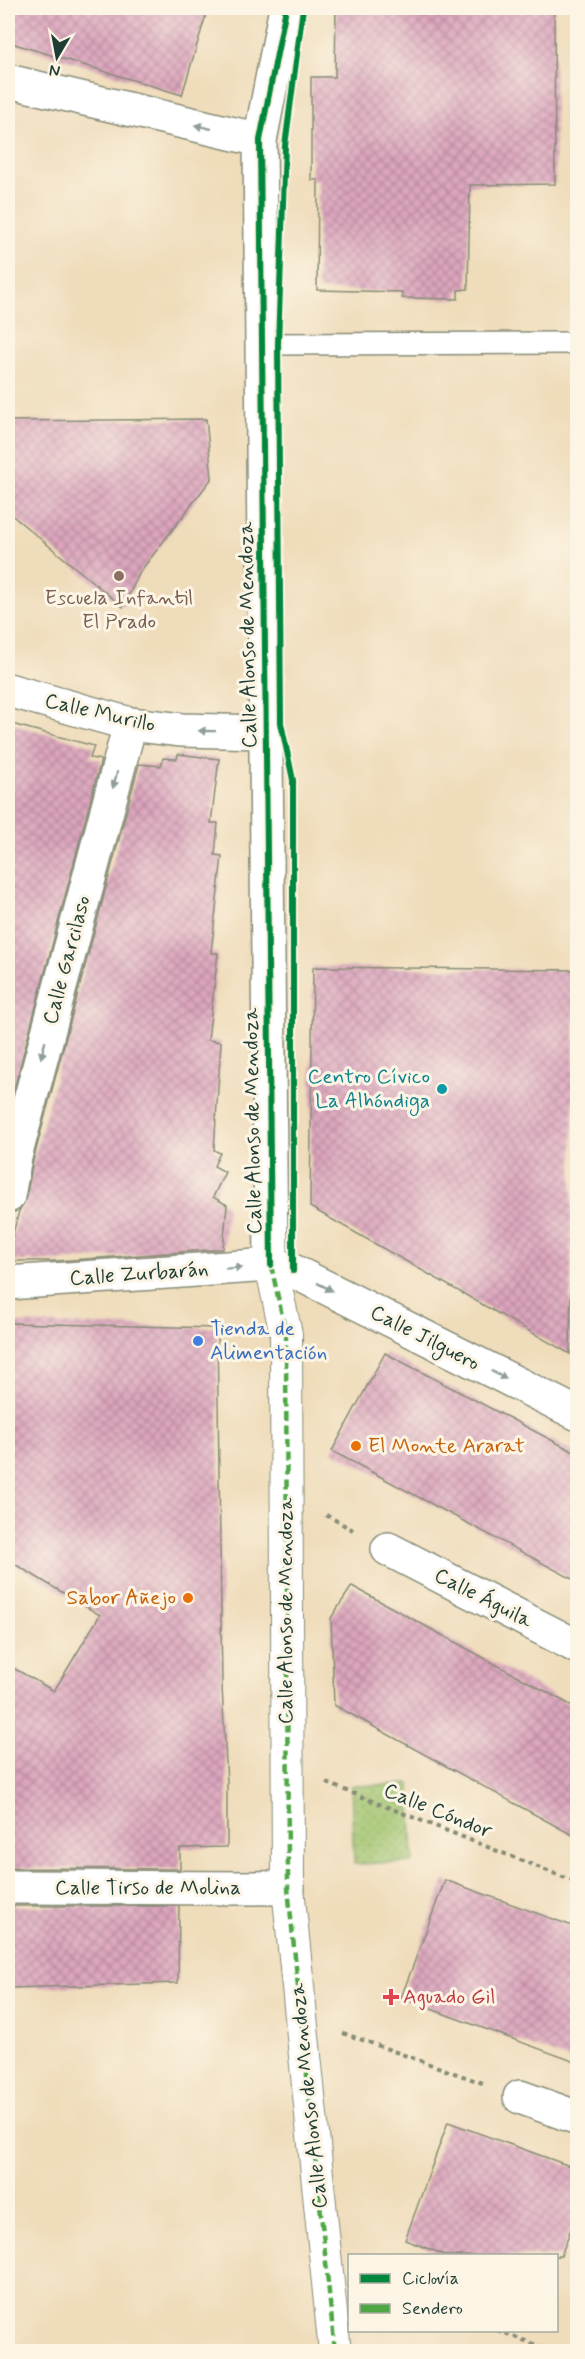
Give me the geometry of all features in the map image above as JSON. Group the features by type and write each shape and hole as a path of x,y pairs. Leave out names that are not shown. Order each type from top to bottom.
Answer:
{"street":[{"name":"Calle Alonso de Mendoza","path":"286,8 260,140 271,1265 286,1334 288,1888 335,2352"},
{"path":"8,81 260,140"},
{"name":"Calle Murillo","path":"8,690 130,724 182,730 266,732"},
{"name":"Calle Garcilaso","path":"8,1197 15,1157 130,724"},
{"name":"Calle Zurbarán","path":"8,1283 271,1265"},
{"name":"Calle Jilguero","path":"271,1265 293,1271 578,1414"},
{"name":"Calle Águila","path":"388,1549 578,1647"},
{"name":"Calle Tirso de Molina","path":"8,1887 288,1888"},
{"path":"520,2097 578,2118"}],"lane":[{"path":"262,344 578,344"}],"path":[{"path":"285,1493 388,1549"},
{"path":"301,2018 520,2097"},
{"path":"500,2332 554,2352"}],"green space":[{"path":"410,1784 413,1862 354,1864 351,1786"}],"building":[{"path":"8,8 208,8 182,95 8,42"},
{"path":"336,8 554,8 555,184 470,185 468,289 458,290 458,299 402,298 402,292 317,290 318,180 311,180 311,77 335,77"},
{"path":"206,419 212,478 140,572 123,607 8,512 8,421"},
{"path":"8,723 94,746 90,758 101,760 8,1112"},
{"path":"178,754 219,759 211,823 218,823 215,855 222,856 211,953 218,953 208,1040 221,1042 214,1150 220,1153 214,1166 225,1172 213,1197 227,1205 223,1249 57,1261 8,1261 8,1252 19,1211 26,1199 33,1161 139,764 161,766 163,758 177,759"},
{"name":"Centro Cívico La Alhóndiga","path":"313,967 575,970 570,1354 310,1207"},
{"path":"8,1323 217,1328 222,1686 227,1783 227,1847 180,1848 180,1869 8,1868 8,1665 54,1691 100,1615 8,1560"},
{"path":"385,1353 578,1454 578,1582 332,1451"},
{"path":"352,1586 578,1709 578,1838 334,1705 331,1618"},
{"path":"445,1880 578,1928 578,2063 401,1998"},
{"path":"8,1906 179,1906 178,1983 8,1988"},
{"path":"448,2122 578,2169 578,2209 561,2256 558,2254 443,2254 405,2240"}],"marked path":[{"path":"271,1265 286,1334 288,1888 335,2352"}],"cycle path":[{"path":"271,1265 260,140 286,8"},
{"path":"293,1271 293,780 281,723 278,344 285,146 303,8"}],"place":[{"name":"Escuela Infantil El Prado","path":"119,576"},
{"name":"Centro Cívico La Alhóndiga","path":"442,1089"},
{"name":"Tienda de Alimentación","path":"198,1341"},
{"name":"El Monte Ararat","path":"356,1446"},
{"name":"Sabor Añejo","path":"188,1598"},
{"name":"Aguado Gil","path":"391,1997"}]}
